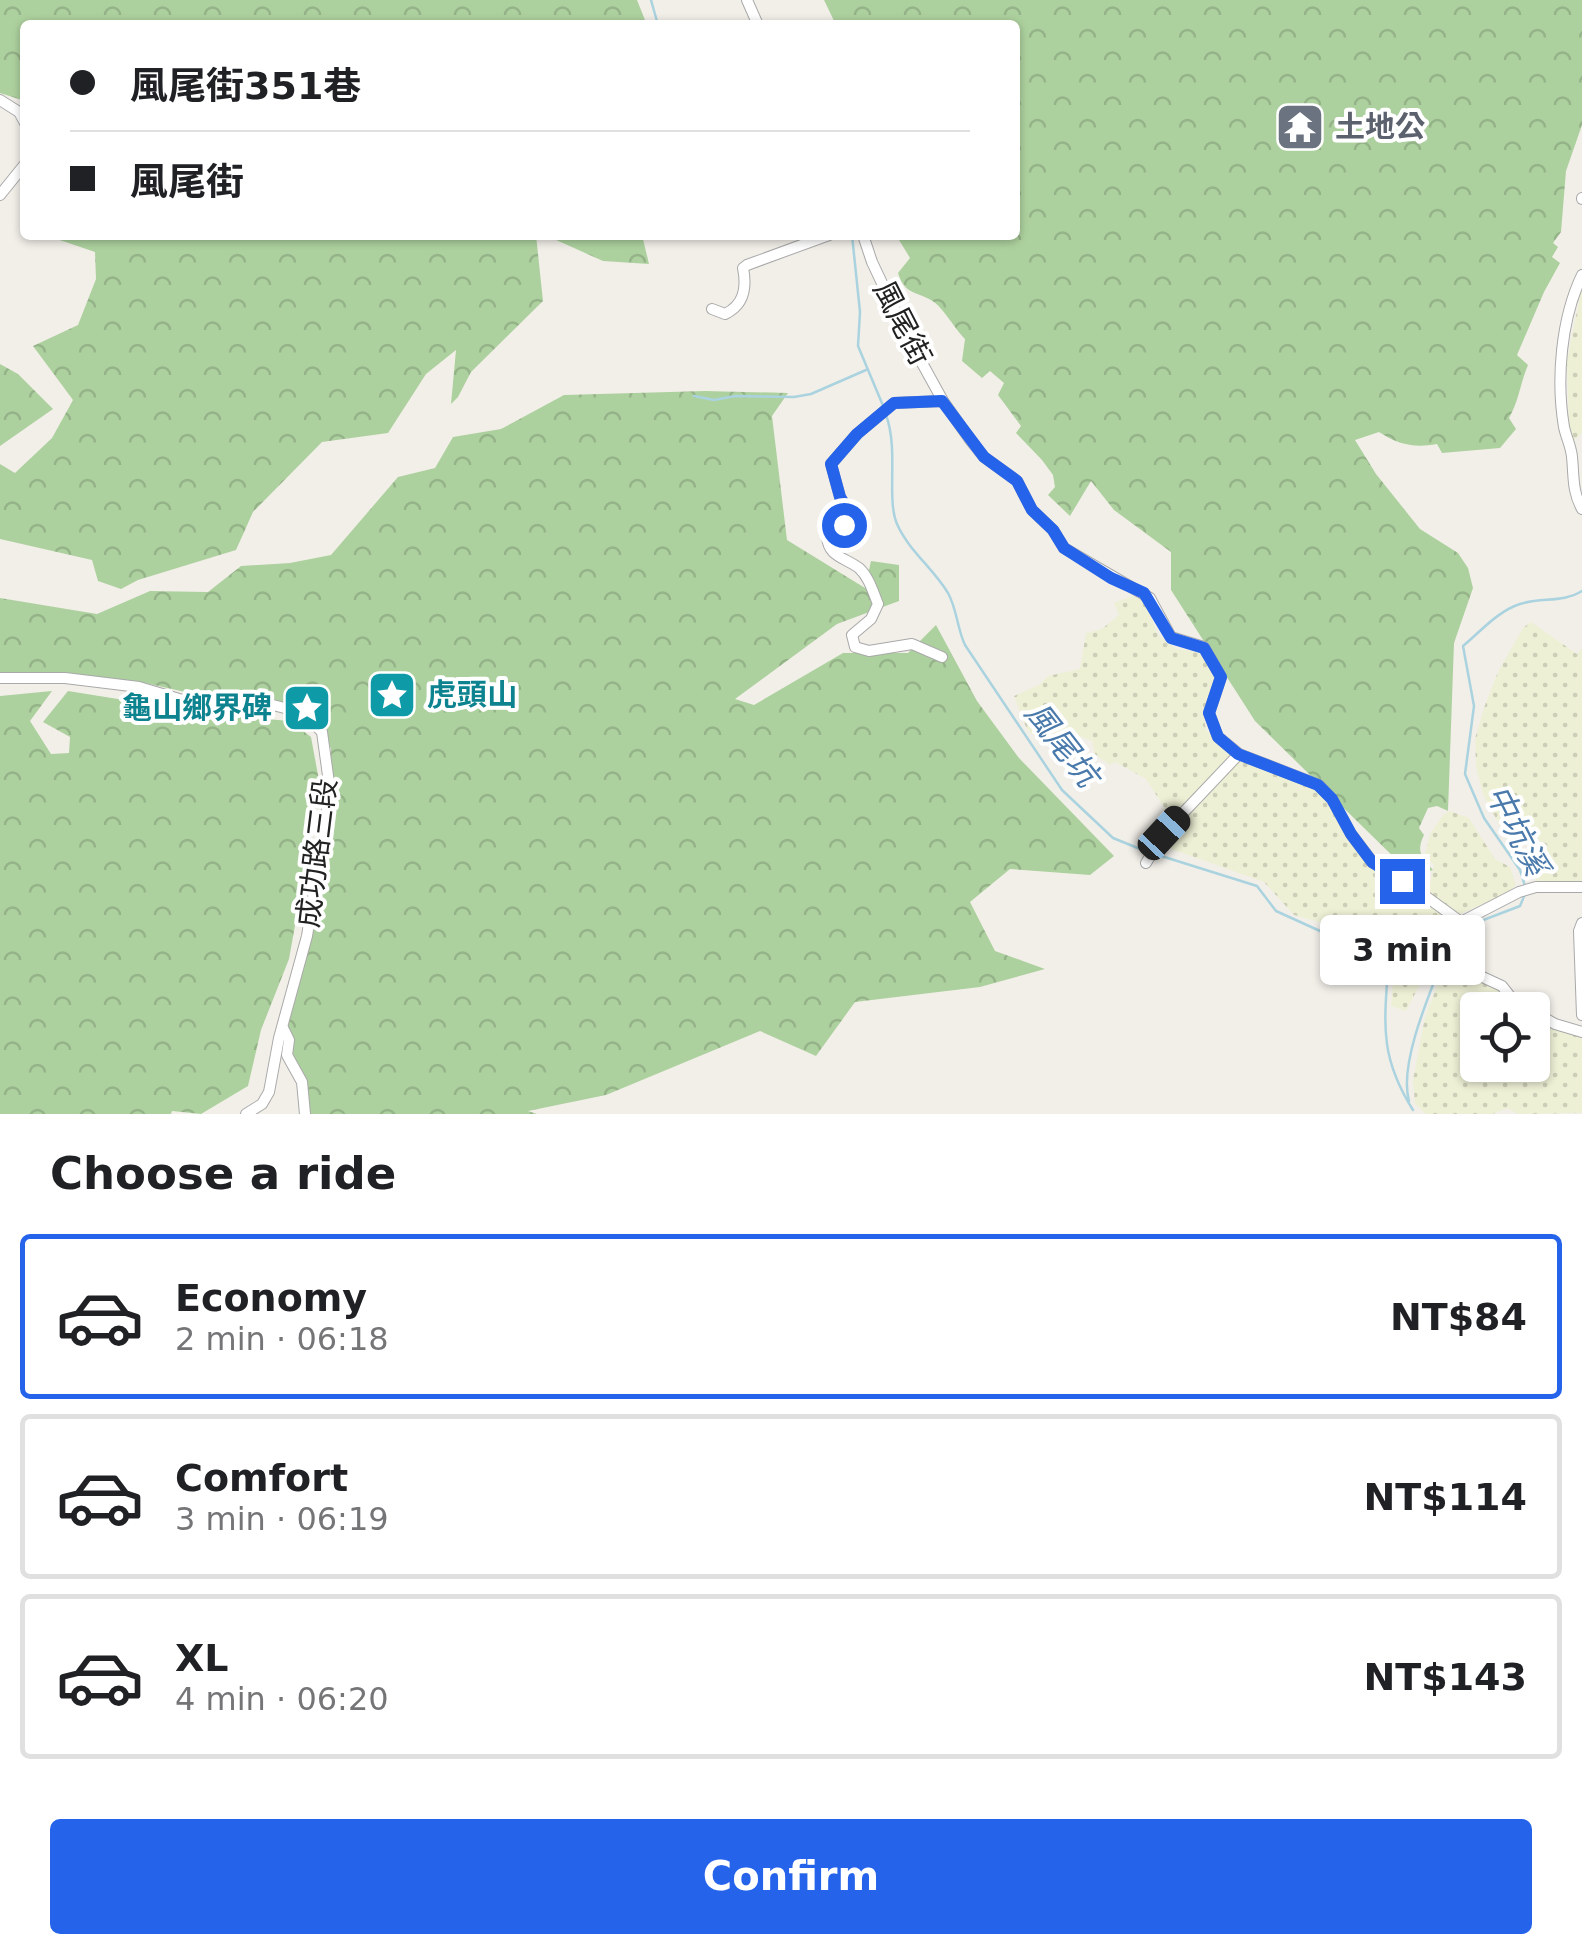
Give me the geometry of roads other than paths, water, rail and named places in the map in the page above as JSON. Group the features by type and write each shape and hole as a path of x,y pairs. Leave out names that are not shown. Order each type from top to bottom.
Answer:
{"street":[{"path":"0,195 20,170"},
{"path":"712,309 724,314 739,303 744,292 743,268 747,265 815,240"},
{"name":"風尾街","path":"865,240 942,401 984,457 1017,481 1032,510 1053,530 1064,548 1111,578 1144,593 1171,638 1204,648 1221,677 1210,707 1210,723 1218,737 1238,754"},
{"path":"1582,274 1575,290 1561,360 1564,433 1573,458 1574,493 1582,509"},
{"path":"942,401 894,403 857,434 831,464 840,497 850,514 844,525 827,536 828,548 862,571 878,604 871,618 852,636 852,642 870,651 912,644 942,656"},
{"name":"成功路三段","path":"0,678 66,678 140,687 196,704 269,704 295,709 316,722 326,746 330,790 306,936 270,1092 262,1104 246,1114"},
{"path":"1146,864 1164,833 1238,754 1318,785 1332,799 1372,862 1461,922 1476,974 1507,992"},
{"path":"1461,922 1536,887 1582,887"},
{"path":"1582,923 1582,1016"},
{"path":"1550,1021 1582,1032"},
{"path":"282,1028 290,1040 287,1055 302,1082 305,1114"}],"waterway":[{"name":"風尾坑","path":"651,0 657,20"},
{"name":"風尾坑","path":"853,240 860,312 858,346 884,408"},
{"path":"694,396 714,400 735,396 794,397 811,394 866,370"},
{"name":"風尾坑","path":"886,415 892,443 892,501 897,524 948,593 965,645 1062,790 1113,838 1150,853"},
{"name":"中坑溪","path":"1525,886 1520,870 1484,818 1465,774 1474,706 1463,646 1512,607 1582,591"},
{"name":"風尾坑","path":"1158,855 1257,886 1276,911 1331,936 1383,943 1389,955 1385,1017 1389,1053 1401,1090 1413,1110"},
{"name":"中坑溪","path":"1465,927 1520,906 1525,894"},
{"name":"中坑溪","path":"1409,1101 1407,1083 1414,1040 1454,931 1458,930"}],"place":[{"name":"土地公","path":"1300,127"},
{"name":"虎頭山","path":"392,695"},
{"name":"龜山鄉界碑","path":"307,708"}]}
